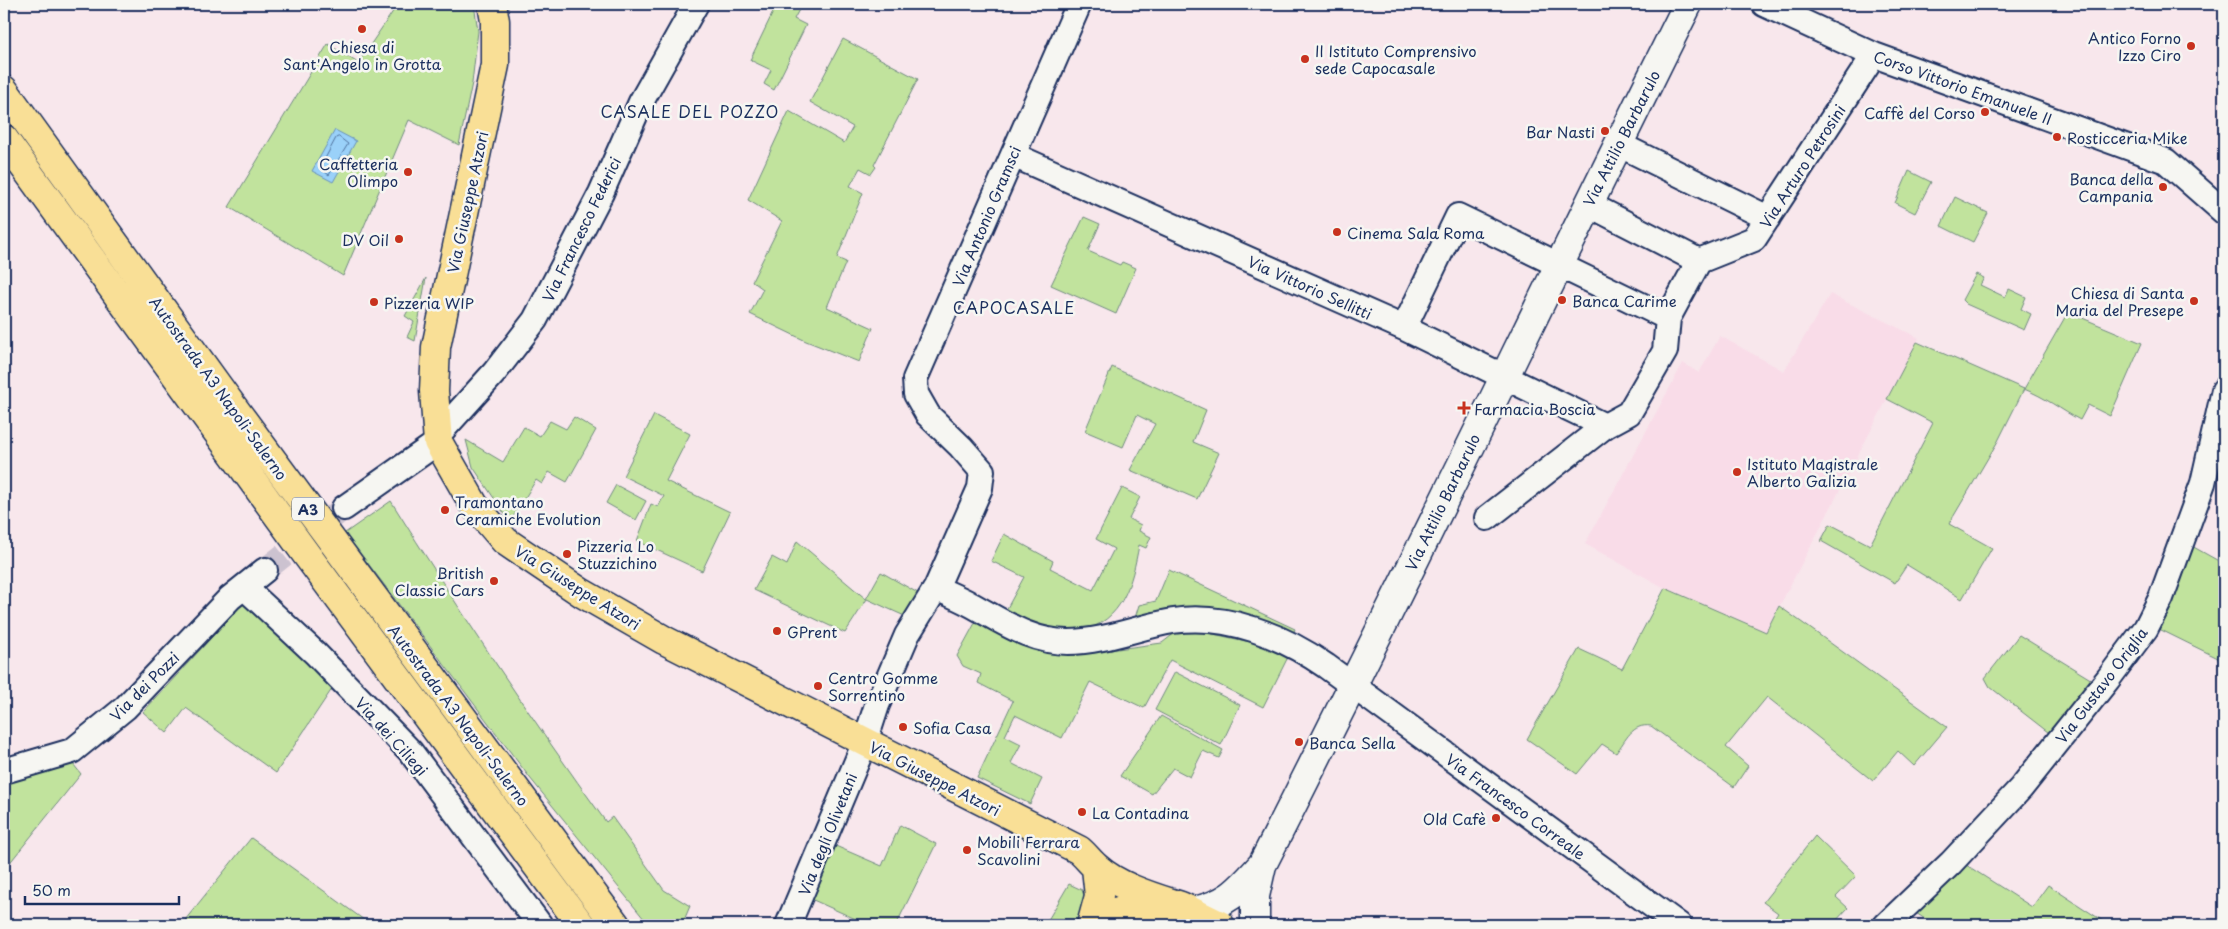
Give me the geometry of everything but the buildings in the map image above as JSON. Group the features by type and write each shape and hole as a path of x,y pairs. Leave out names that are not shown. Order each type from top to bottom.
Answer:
{"main road":[{"name":"Via Giuseppe Atzori","path":"492,4 495,21 495,65 436,347 434,390 437,439 474,506 505,541 534,563 664,640 1079,850 1096,868 1116,880 1158,899 1187,908 1220,925"},
{"name":"Autostrada A3 Napoli-Salerno","path":"4,90 230,404 616,925"},
{"name":"Autostrada A3 Napoli-Salerno","path":"4,139 259,490 581,925"},
{"path":"568,862 628,925"},
{"path":"1091,925 1099,896 1096,868"},
{"name":"Via Giuseppe Atzori","path":"1097,925 1115,912 1134,906 1187,908"}],"street":[{"name":"Via Francesco Federici","path":"437,439 494,373 535,320 597,201 641,102 696,4"},
{"name":"Via Antonio Gramsci","path":"865,742 907,635 936,588 980,488 982,471 961,447 928,415 916,394 915,379 1079,4"},
{"name":"Via Attilio Barbarulo","path":"1255,925 1255,896 1262,865 1354,686 1503,375 1688,4"},
{"name":"Corso Vittorio Emanuele II","path":"1764,4 1874,55 2166,161 2224,212"},
{"name":"Via Arturo Petrosini","path":"1487,518 1605,426 1629,412 1665,350 1668,318 1699,261 1754,239 1874,55"},
{"path":"1618,144 1768,218"},
{"name":"Via Vittorio Sellitti","path":"1013,155 1404,328 1605,426"},
{"path":"1588,204 1693,258"},
{"path":"1404,328 1458,216 1668,318"},
{"name":"Via Gustavo Origlia","path":"1886,925 1951,862 2021,788 2146,628 2161,598 2203,483 2224,390"},
{"path":"344,508 437,439"},
{"name":"Via dei Pozzi","path":"4,771 72,751 125,708 230,598 265,570"},
{"name":"Via dei Ciliegi","path":"244,587 315,653 410,751 540,925"},
{"name":"Via Francesco Correale","path":"936,588 970,604 1001,623 1046,640 1068,642 1100,639 1173,621 1207,620 1235,625 1270,635 1299,647 1679,925"},
{"name":"Via degli Olivetani","path":"788,925 865,742"},
{"name":"Via Attilio Barbarulo","path":"1187,908 1208,908 1230,899 1262,865"}],"shaded area":[{"name":"Istituto Magistrale Alberto Galizia","path":"1830,294 1919,338 1766,632 1665,588 1585,544 1683,363 1699,373 1720,336 1784,371"}],"green space":[{"path":"398,4 474,4 478,31 472,83 459,145 409,120 343,276 229,207 328,44 358,63"},
{"path":"777,4 802,4 794,19 806,25 774,90 764,84 771,70 750,60"},
{"path":"843,39 918,79 874,165 876,167 871,174 860,168 850,186 863,193 837,258 846,262 827,307 873,328 859,362 806,341 750,314 763,289 752,281 782,221 748,200 789,111 844,143 853,127 810,102"},
{"path":"1909,171 1931,182 1915,213 1895,203"},
{"path":"1955,197 1988,213 1973,242 1941,226"},
{"path":"1084,217 1100,224 1088,251 1120,265 1122,262 1136,268 1116,314 1051,285"},
{"path":"1976,274 1984,278 1980,285 2005,297 2009,289 2026,297 2021,309 2031,314 2024,330 1966,304 1962,300"},
{"path":"426,278 415,341 407,337 414,322 405,316"},
{"path":"2068,312 2142,343 2110,416 2088,405 2080,420 2024,389"},
{"path":"1917,342 2024,389 1998,441 1949,524 1992,548 1962,599 1907,565 1895,583 1821,541 1830,524 1870,545 1933,423 1887,399"},
{"path":"1112,367 1206,410 1193,442 1219,453 1197,499 1130,470 1155,424 1137,415 1123,447 1085,431"},
{"path":"654,415 690,434 666,481 730,512 702,571 637,541 651,504 658,507 664,496 623,476"},
{"path":"574,417 596,430 567,482 549,472 542,484 536,480 510,522 473,467 466,440 503,462 524,427 540,436 550,421 566,429"},
{"path":"616,485 646,501 636,520 606,503"},
{"path":"1122,488 1140,497 1129,519 1141,525 1139,531 1151,537 1146,548 1139,545 1129,586 1116,609 1107,619 1095,626 1066,634 1045,630 1005,612 1024,577 991,561 1004,534 1053,561 1050,568 1093,590 1114,549 1096,539"},
{"path":"391,501 496,663 606,822 612,817 664,890 690,906 682,925 649,925 530,778 345,533"},
{"path":"797,541 866,599 881,572 923,596 909,618 867,599 845,633 754,590 772,557 787,565"},
{"path":"2190,545 2224,564 2224,661 2153,626"},
{"path":"1169,570 1295,629 1289,643 1235,625 1131,631 1139,605 1156,601"},
{"path":"1665,588 1766,632 1779,606 1947,727 1914,766 1898,751 1873,781 1767,697 1726,747 1748,766 1734,787 1651,726 1639,727 1634,730 1616,753 1602,744 1577,774 1527,739 1579,649 1622,669"},
{"path":"244,602 307,661 332,689 276,773 186,708 167,733 143,712"},
{"path":"975,623 1029,645 1073,655 1162,643 1176,632 1204,632 1264,645 1288,657 1263,707 1170,660 1144,708 1090,682 1062,738 1015,715 1005,736 1021,744 1011,763 1042,779 1030,804 977,778 1013,701 978,683 981,674 963,666 957,656"},
{"path":"2019,635 2097,683 2053,736 1990,687 1985,678"},
{"path":"1175,672 1240,705 1221,745 1155,710"},
{"path":"1161,716 1223,750 1219,758 1203,751 1190,777 1173,768 1152,794 1120,776"},
{"path":"70,760 81,774 4,870 4,779"},
{"path":"900,825 936,844 896,925 869,925 802,895 824,841 882,866"},
{"path":"1815,836 1856,876 1836,897 1848,908 1832,925 1770,925 1778,913 1763,902"},
{"path":"251,838 371,925 181,925"},
{"path":"1960,861 2032,907 2048,885 2106,923 2105,925 1934,925 1913,911"},
{"path":"1069,884 1082,890 1086,901 1078,925 1045,925"},
{"path":"1164,918 1187,925 1139,925"}],"water":[{"path":"335,130 356,141 333,182 312,171"}],"tunnel":[{"path":"265,570 344,508"}],"place":[{"name":"Chiesa di Sant'Angelo in Grotta","path":"362,29"},
{"name":"Antico Forno Izzo Ciro","path":"2191,46"},
{"name":"II Istituto Comprensivo sede Capocasale","path":"1305,59"},
{"name":"Caffè del Corso","path":"1985,112"},
{"name":"Bar Nasti","path":"1605,131"},
{"name":"Rosticceria Mike","path":"2057,137"},
{"name":"Caffetteria Olimpo","path":"408,172"},
{"name":"Banca della Campania","path":"2163,187"},
{"name":"Cinema Sala Roma","path":"1337,232"},
{"name":"DV Oil","path":"399,239"},
{"name":"Banca Carime","path":"1562,300"},
{"name":"Chiesa di Santa Maria del Presepe","path":"2194,301"},
{"name":"Pizzeria WIP","path":"374,302"},
{"name":"Farmacia Boscia","path":"1464,408"},
{"name":"Istituto Magistrale Alberto Galizia","path":"1737,472"},
{"name":"Tramontano Ceramiche Evolution","path":"445,510"},
{"name":"Pizzeria Lo Stuzzichino","path":"567,554"},
{"name":"British Classic Cars","path":"494,581"},
{"name":"GPrent","path":"777,631"},
{"name":"Centro Gomme Sorrentino","path":"818,686"},
{"name":"Sofia Casa","path":"903,727"},
{"name":"Banca Sella","path":"1299,742"},
{"name":"La Contadina","path":"1082,812"},
{"name":"Old Cafè","path":"1496,818"},
{"name":"Mobili Ferrara Scavolini","path":"967,850"}],"district":[{"name":"CASALE DEL POZZO","path":"690,111"},
{"name":"CAPOCASALE","path":"1014,307"}]}
